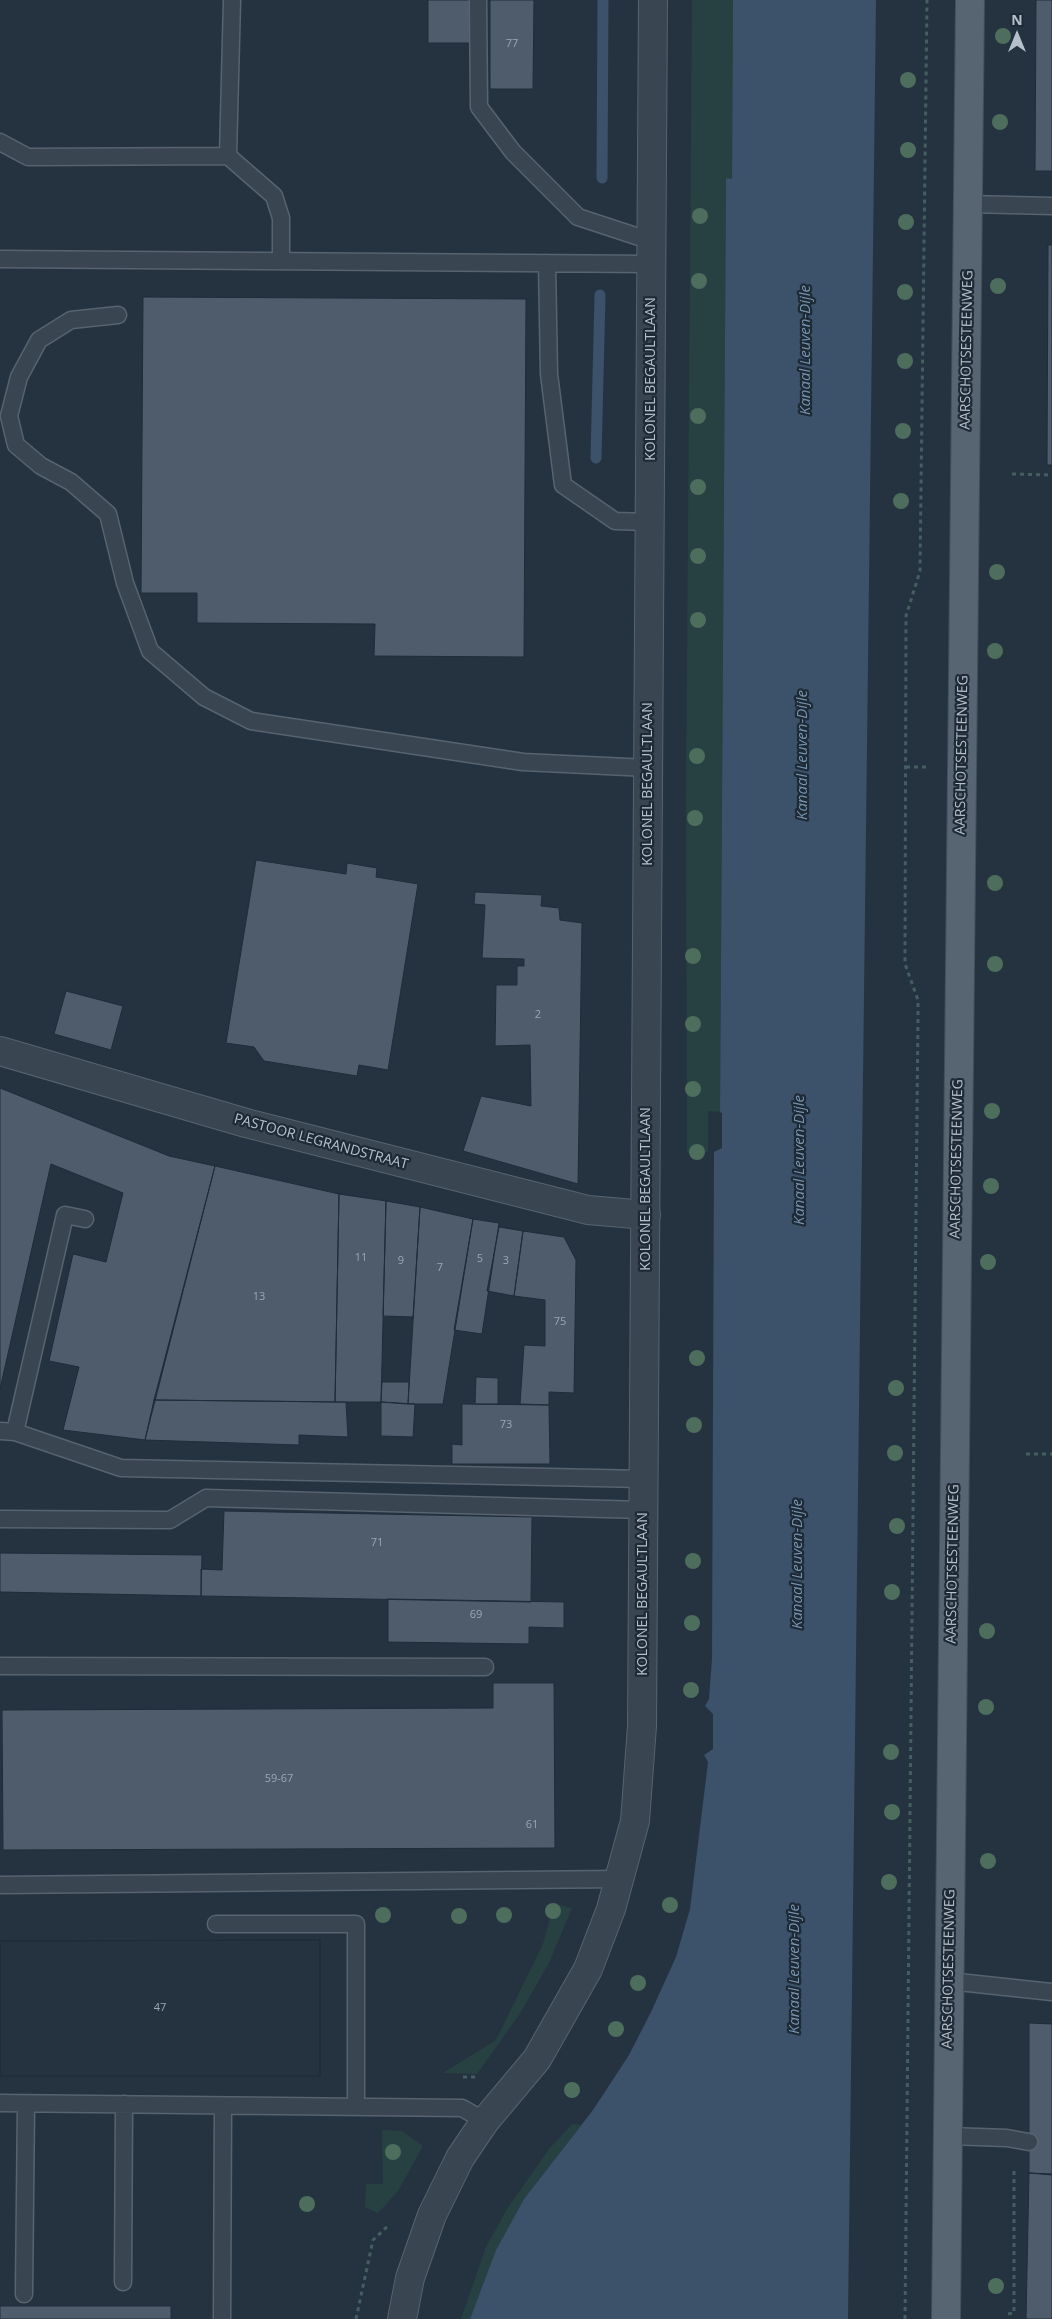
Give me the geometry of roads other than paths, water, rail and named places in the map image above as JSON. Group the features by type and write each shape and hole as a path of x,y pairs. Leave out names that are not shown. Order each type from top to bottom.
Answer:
{"main road":[{"name":"AARSCHOTSESTEENWEG","path":"946,2319 970,0"}],"street":[{"name":"KOLONEL BEGAULTLAAN","path":"402,2319 410,2278 432,2215 460,2158 485,2121 537,2060 588,1969 611,1909 635,1821 642,1726 653,0"},
{"name":"PASTOOR LEGRANDSTRAAT","path":"0,1051 246,1123 578,1208 646,1215"}],"lane":[{"path":"228,156 232,0"},
{"path":"478,0 479,107 513,152 578,217 651,252"},
{"path":"0,142 28,157 228,156 274,196 281,218 281,260"},
{"path":"968,204 1052,206"},
{"path":"0,258 546,263 651,252"},
{"path":"546,263 549,374 563,485 615,521 650,522"},
{"path":"118,315 71,320 39,340 19,377 10,416 16,445 41,466 71,482 108,514 125,583 150,651 157,657 204,696 251,721 523,762 648,768"},
{"path":"85,1219 65,1215 8,1431 120,1468 644,1479"},
{"path":"0,1519 170,1520 206,1498 643,1510"},
{"path":"0,1666 485,1668"},
{"path":"0,1885 620,1879"},
{"path":"216,1924 356,1924 356,2107"},
{"path":"949,1981 1052,1992"},
{"path":"0,2103 462,2108 485,2121"},
{"path":"24,2294 26,2104"},
{"path":"123,2282 124,2104"},
{"path":"222,2319 223,2106"},
{"path":"948,2136 1007,2138 1029,2142"}],"water":[{"name":"Kanaal Leuven-Dijle","path":"733,0 876,0 848,2319 470,2319 496,2250 524,2199 593,2110 629,2055 676,1957 690,1909 708,1762 704,1755 713,1749 713,1714 705,1706 709,1699 712,1659 714,1152 722,1148 722,1113 720,1112 726,178 732,179"}],"waterway":[{"path":"602,178 603,0"},
{"path":"596,458 600,295"}]}
